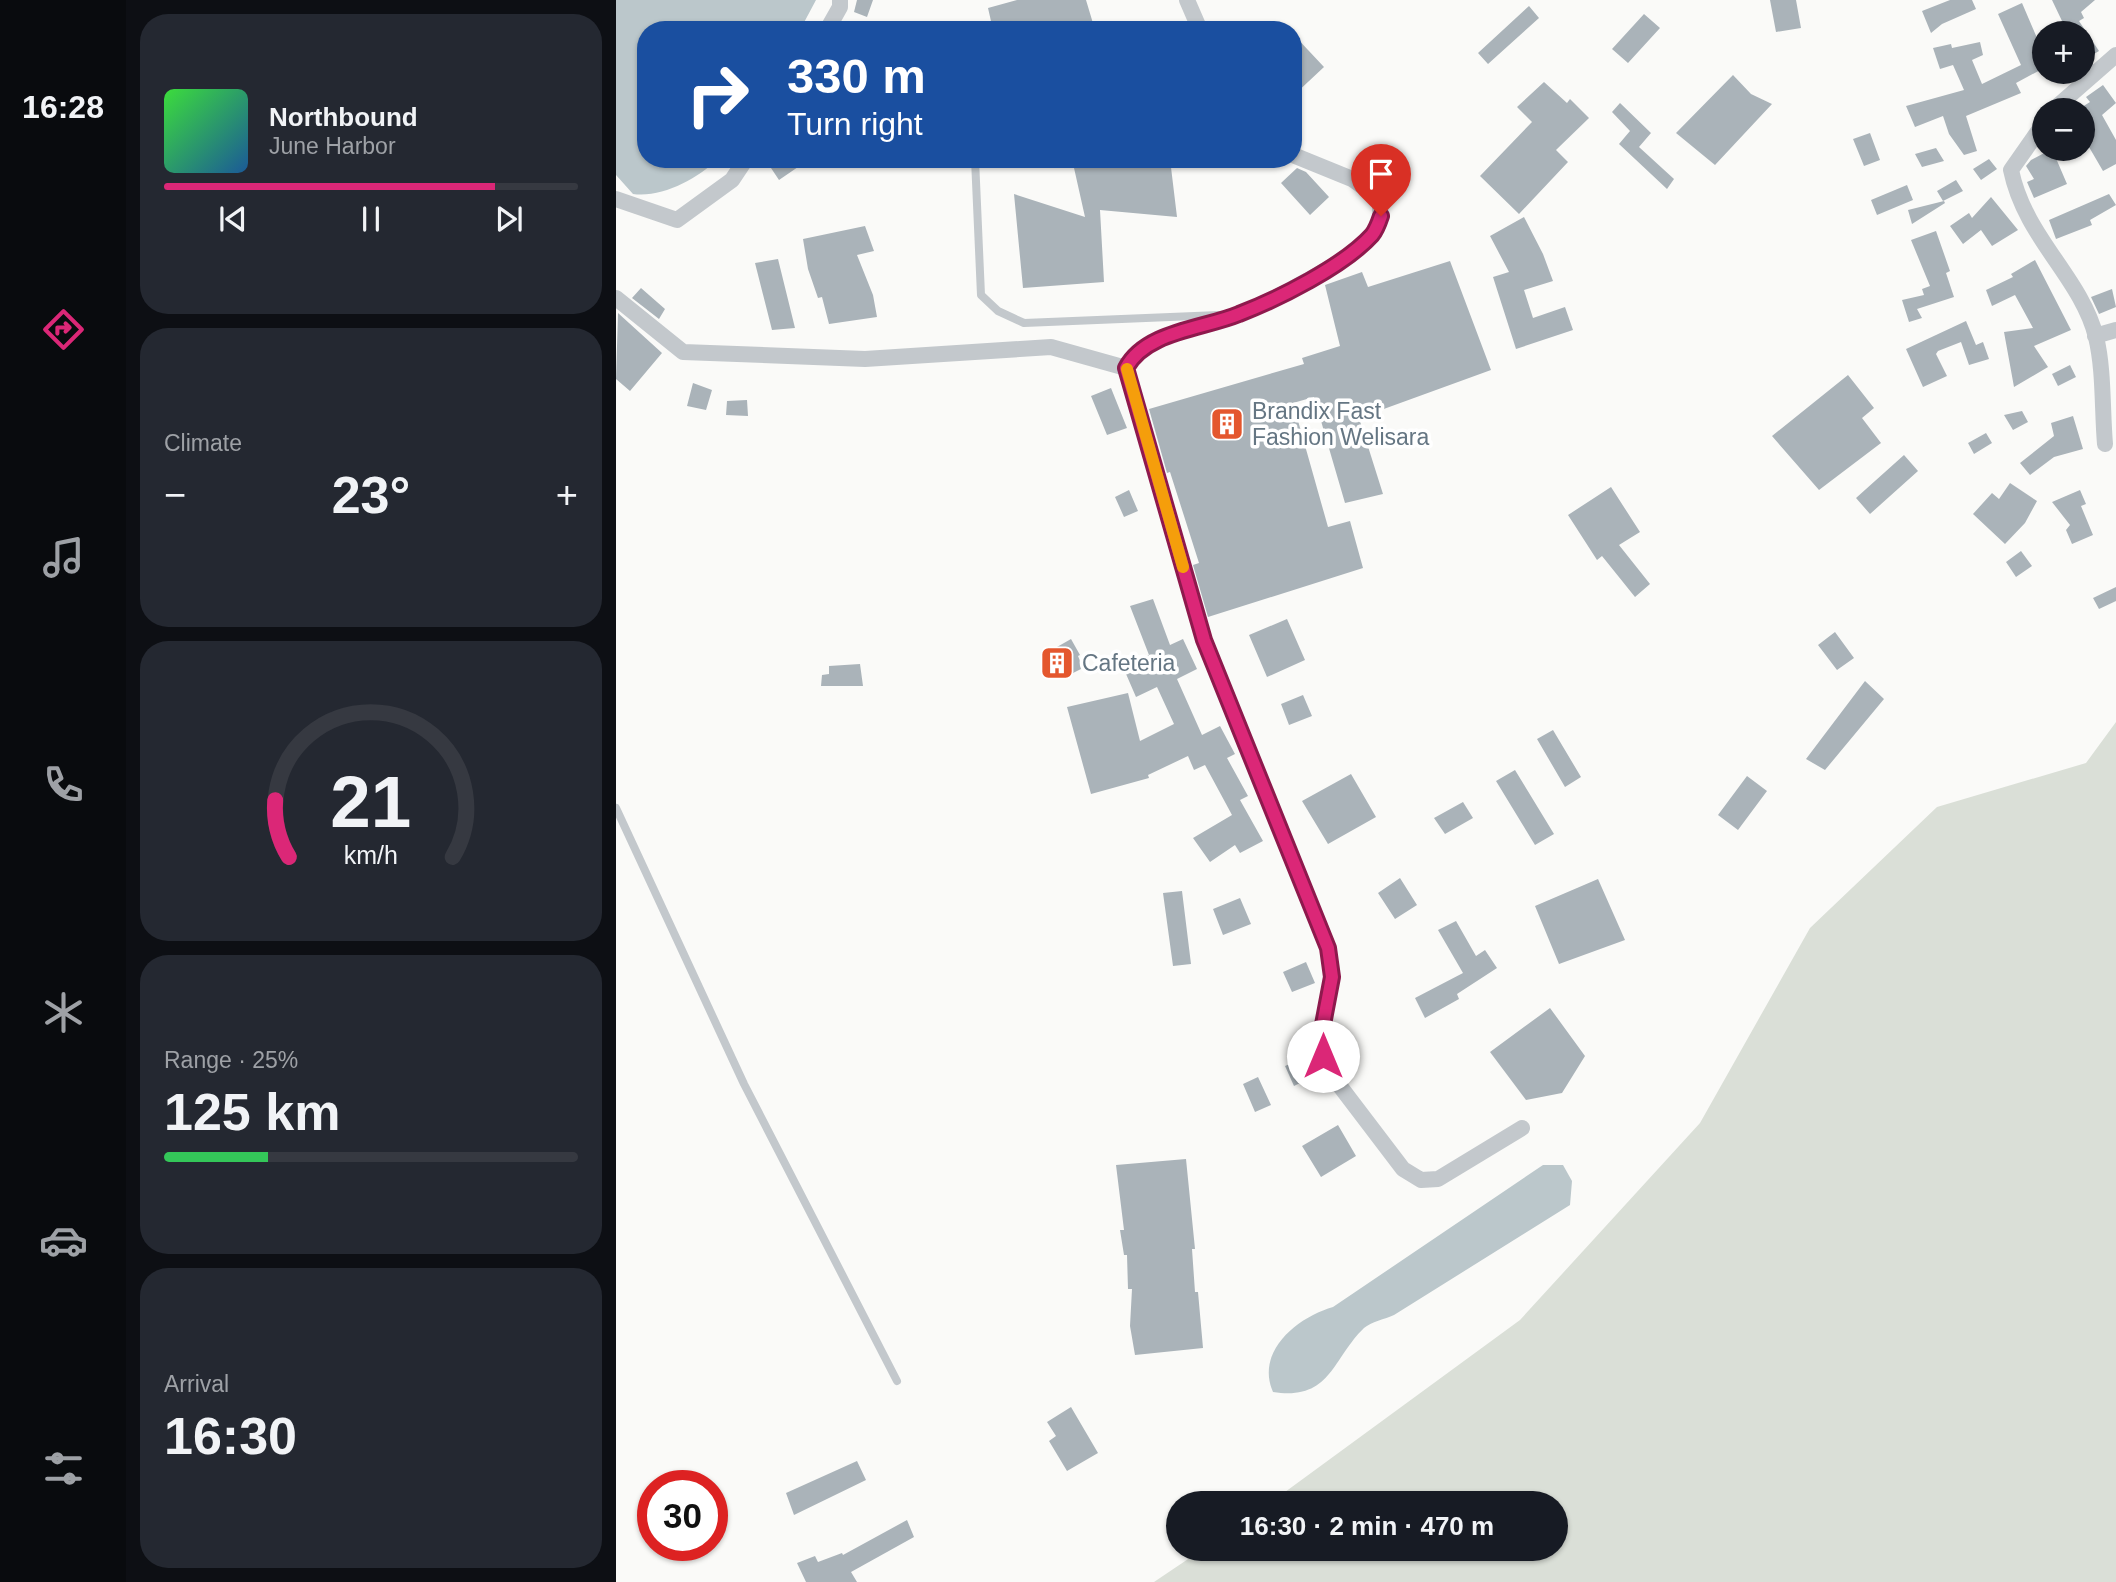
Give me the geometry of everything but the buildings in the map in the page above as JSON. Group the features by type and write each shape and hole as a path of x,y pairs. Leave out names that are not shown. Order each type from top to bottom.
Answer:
{"street":[{"path":"832,21 840,7 840,0"},
{"path":"1186,0 1196,21"},
{"path":"2067,98 2116,55"},
{"path":"2032,140 2011,170 2017,197 2031,227 2078,298 2095,336 2105,444"},
{"path":"1302,159 1352,179 1379,198 1381,216 1373,234 1324,272 1239,314 1148,344 1133,355 1126,368 1204,640 1328,948 1332,977 1321,1035 1323,1056 1333,1077 1403,1169 1421,1180 1438,1179 1522,1128"},
{"path":"616,199 677,220 732,180 740,168"},
{"path":"616,298 683,352 865,359 1051,347 1126,368"},
{"path":"2095,336 2116,330"}],"lane":[{"path":"975,168 981,295 998,311 1024,323 1239,314"},
{"path":"616,808 744,1084 897,1381"}],"shaded area":[{"path":"616,0 816,0 805,21 637,21 637,168 706,168 678,186 644,194 633,194 616,175"},
{"path":"2116,722 2116,1582 1154,1582 1185,1561 1568,1561 1568,1491 1286,1491 1520,1320 1700,1123 1810,928 1937,807 2086,763"},
{"path":"1543,1165 1563,1165 1572,1181 1570,1205 1394,1315 1364,1328 1319,1384 1292,1393 1273,1392 1269,1377 1270,1363 1283,1338 1294,1327 1333,1307"}],"slow traffic":[{"path":"1127,369 1183,567"}],"place":[{"name":"Brandix Fast Fashion Welisara","path":"1227,424"},
{"name":"Cafeteria","path":"1057,663"}],"route":[{"path":"1323,1056 1321,1035 1332,977 1328,948 1204,640 1126,368 1133,355 1148,344 1239,314 1324,272 1373,234 1381,216"}]}
